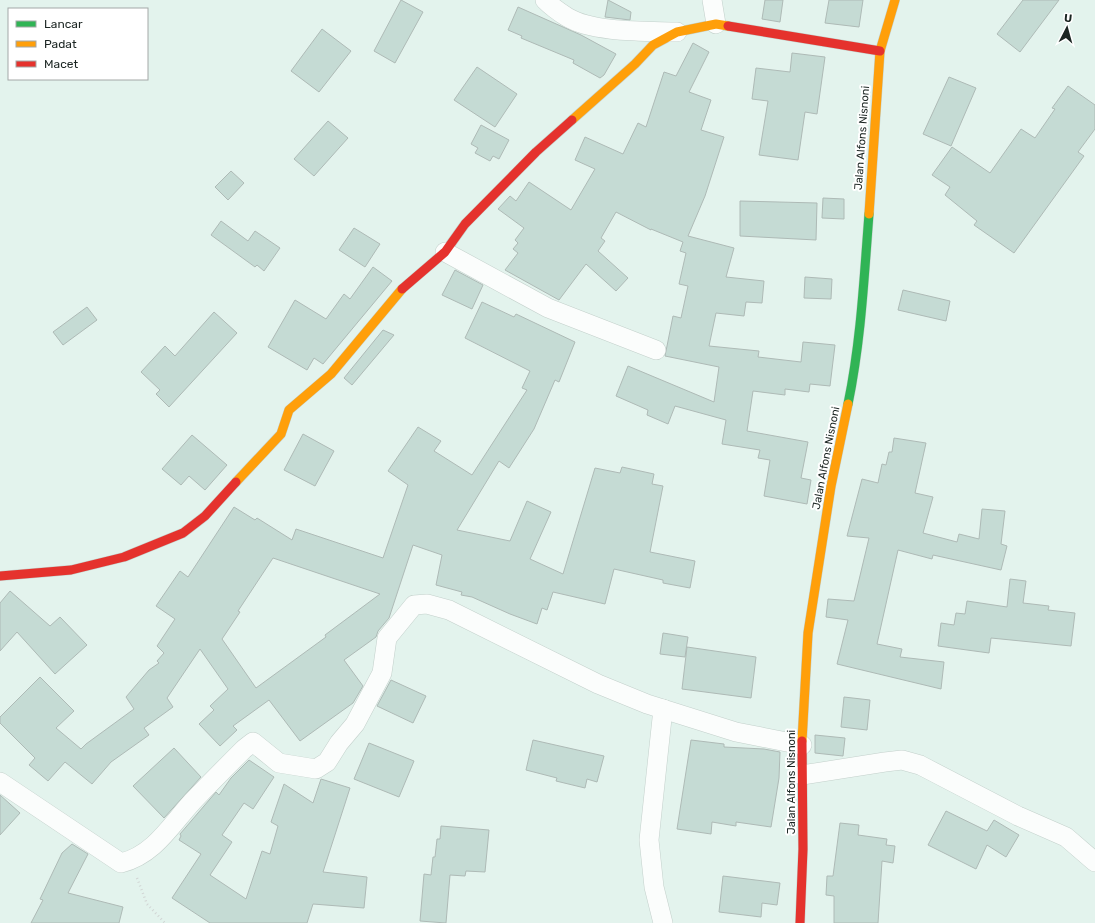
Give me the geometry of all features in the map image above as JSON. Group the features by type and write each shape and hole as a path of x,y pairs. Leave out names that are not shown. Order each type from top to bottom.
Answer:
{"street":[{"path":"544,0 568,18 584,24 636,31 677,32 716,24 807,40 836,43 880,52"},
{"path":"712,0 716,24"},
{"name":"Jalan Alfons Nisnoni","path":"800,923 803,849 802,745 808,633 831,486 854,376 862,310 880,52 895,0"},
{"path":"0,576 27,575 71,570 124,557 183,533 205,516 281,434 289,410 331,374 396,295 444,252 465,224 536,152 635,64 653,45 677,32"},
{"path":"444,252 548,308 656,350"},
{"path":"0,782 122,863 134,860 149,850 197,797 244,749 253,742 279,763 316,769 327,762 339,743 355,724 382,673 387,638 414,605 427,604 449,610 598,684 663,709 736,732 802,745"},
{"path":"663,709 649,840 654,887 663,923"},
{"path":"802,776 902,760 920,765 1018,816 1066,837 1095,862"}],"path":[{"path":"134,860 139,886 147,904 165,923"}],"building":[{"path":"401,0 423,12 395,63 374,51"},
{"path":"608,0 631,12 630,20 605,17"},
{"path":"765,0 783,0 780,22 762,19"},
{"path":"829,0 863,0 859,27 825,23"},
{"path":"1023,0 1059,0 1020,52 997,34"},
{"path":"518,7 581,35 616,54 604,75 600,78 573,63 574,60 521,38 522,36 508,30"},
{"path":"322,29 351,51 319,92 291,71"},
{"path":"693,43 709,52 689,92 711,100 701,130 724,137 705,196 688,236 734,248 726,277 764,281 762,303 746,302 744,316 716,313 709,346 759,351 758,357 801,362 803,342 835,345 830,386 810,384 809,392 785,389 785,395 753,391 747,431 808,442 801,478 811,480 807,504 764,496 770,460 758,458 760,450 722,444 726,420 675,406 668,424 647,415 648,410 616,396 628,366 714,402 719,367 665,356 673,316 681,318 688,286 679,284 686,253 680,251 683,242 651,230 616,212 601,238 605,241 598,251 628,278 616,291 586,264 559,300 505,270 518,253 513,249 518,243 515,240 524,228 498,209 510,196 516,201 529,182 571,210 595,169 575,160 585,137 623,154 638,123 646,127 664,72 676,76"},
{"path":"792,53 825,57 817,114 805,112 798,160 759,155 768,101 752,99 756,68 790,72"},
{"path":"477,67 517,94 495,127 454,100"},
{"path":"949,77 976,88 951,146 923,134"},
{"path":"1068,86 1095,105 1095,129 1078,152 1084,156 1014,253 974,225 977,221 945,195 950,187 932,175 952,147 990,173 1021,129 1035,138 1055,109 1052,108"},
{"path":"328,121 348,138 314,176 294,159"},
{"path":"481,125 509,140 499,159 493,156 490,161 475,153 478,148 471,144"},
{"path":"231,171 244,183 228,200 215,187"},
{"path":"823,198 844,199 844,219 822,218"},
{"path":"740,201 817,203 816,240 740,236"},
{"path":"221,221 248,241 255,231 280,248 264,271 257,265 255,267 211,235"},
{"path":"354,228 380,244 365,267 339,250"},
{"path":"373,267 392,281 323,364 314,358 307,370 268,347 295,300 326,319 344,294 350,299"},
{"path":"455,270 483,285 472,309 442,295"},
{"path":"805,277 832,279 831,299 804,298"},
{"path":"903,290 950,301 946,321 898,310"},
{"path":"482,302 514,317 516,314 575,342 559,382 555,380 534,429 509,468 499,461 457,530 510,541 527,501 551,512 530,559 563,574 595,468 620,473 622,467 654,474 652,484 663,486 650,552 695,561 690,588 663,583 663,580 614,569 605,604 553,592 547,610 542,608 537,624 472,597 461,595 462,592 436,585 442,555 413,545 389,618 378,631 376,637 344,660 363,686 353,703 300,741 269,700 233,726 237,730 220,746 199,724 214,710 210,706 228,689 200,649 167,698 173,707 144,728 149,735 111,762 92,784 65,762 48,781 29,765 35,758 0,723 0,717 40,677 74,711 56,728 81,749 134,709 126,697 149,670 159,663 157,661 164,653 157,646 175,619 156,606 180,571 188,577 234,507 255,520 257,518 292,540 296,529 383,558 408,485 388,471 418,427 441,441 434,451 472,475 527,390 522,388 530,371 465,338","holes":["273,558 380,594 325,635 326,637 256,688 222,639 240,612 238,611"]},
{"path":"87,307 97,320 63,345 53,332"},
{"path":"214,312 237,333 169,407 156,394 160,390 141,372 165,346 175,356"},
{"path":"383,330 394,335 352,385 344,378"},
{"path":"303,434 334,451 315,486 284,470"},
{"path":"192,435 227,465 205,490 189,476 181,485 162,469"},
{"path":"894,438 926,443 915,493 933,497 923,533 957,542 959,534 979,539 982,509 1005,511 1001,544 1007,546 1001,570 933,555 932,559 898,550 877,644 902,649 900,657 944,662 941,689 837,664 848,620 826,617 828,599 854,601 869,538 847,536 862,479 878,483 882,464 886,465 889,452 892,452"},
{"path":"1010,579 1026,581 1023,603 1049,606 1048,610 1075,613 1071,646 991,638 989,653 938,646 941,623 954,625 956,613 965,614 967,601 1007,607"},
{"path":"10,591 50,626 60,617 87,645 55,674 17,632 0,651 0,603"},
{"path":"663,633 688,637 685,657 660,654"},
{"path":"687,647 756,657 751,698 682,689"},
{"path":"391,680 426,696 413,723 377,706"},
{"path":"844,697 870,700 867,730 841,727"},
{"path":"815,735 845,738 843,756 815,753"},
{"path":"533,740 604,756 597,782 587,779 585,788 556,781 557,778 526,770"},
{"path":"691,740 724,744 724,747 764,749 780,752 779,778 771,827 736,822 736,826 712,822 711,834 677,829"},
{"path":"369,743 414,761 399,797 354,779"},
{"path":"174,748 201,777 164,818 133,786"},
{"path":"249,760 274,777 253,809 244,803 222,835 232,842 210,875 246,899 262,851 270,854 278,826 271,822 284,784 313,803 321,779 350,788 323,872 367,877 364,908 313,904 307,923 210,923 172,898 201,854 179,840 181,836 180,834 216,792 219,795 231,778"},
{"path":"0,795 20,813 0,835"},
{"path":"946,811 987,831 994,820 1019,835 1006,857 987,845 976,869 928,845"},
{"path":"840,823 859,825 858,835 887,839 886,845 895,846 893,863 882,861 878,923 834,923 834,896 826,895 827,876 833,876"},
{"path":"441,826 489,830 485,872 466,871 465,876 450,875 446,923 420,921 424,874 431,875 433,857 435,857 437,839 440,839"},
{"path":"72,844 88,854 68,893 123,907 119,923 31,923 43,900 40,899 62,853"},
{"path":"723,876 780,883 777,905 762,903 761,917 719,912"}],"traffic: fast":[{"path":"848,404 859,333 869,214"}],"traffic: slow":[{"path":"869,214 880,51 895,0"},
{"path":"572,120 635,64 653,45 677,32 716,24 728,26"},
{"path":"236,482 281,434 289,410 331,374 402,289"},
{"path":"802,741 808,633 831,486 848,404"}],"traffic: jam":[{"path":"728,26 880,51"},
{"path":"402,289 445,252 465,224 536,152 572,120"},
{"path":"0,576 71,570 124,557 183,533 205,516 236,482"},
{"path":"800,923 803,849 802,741"}]}
